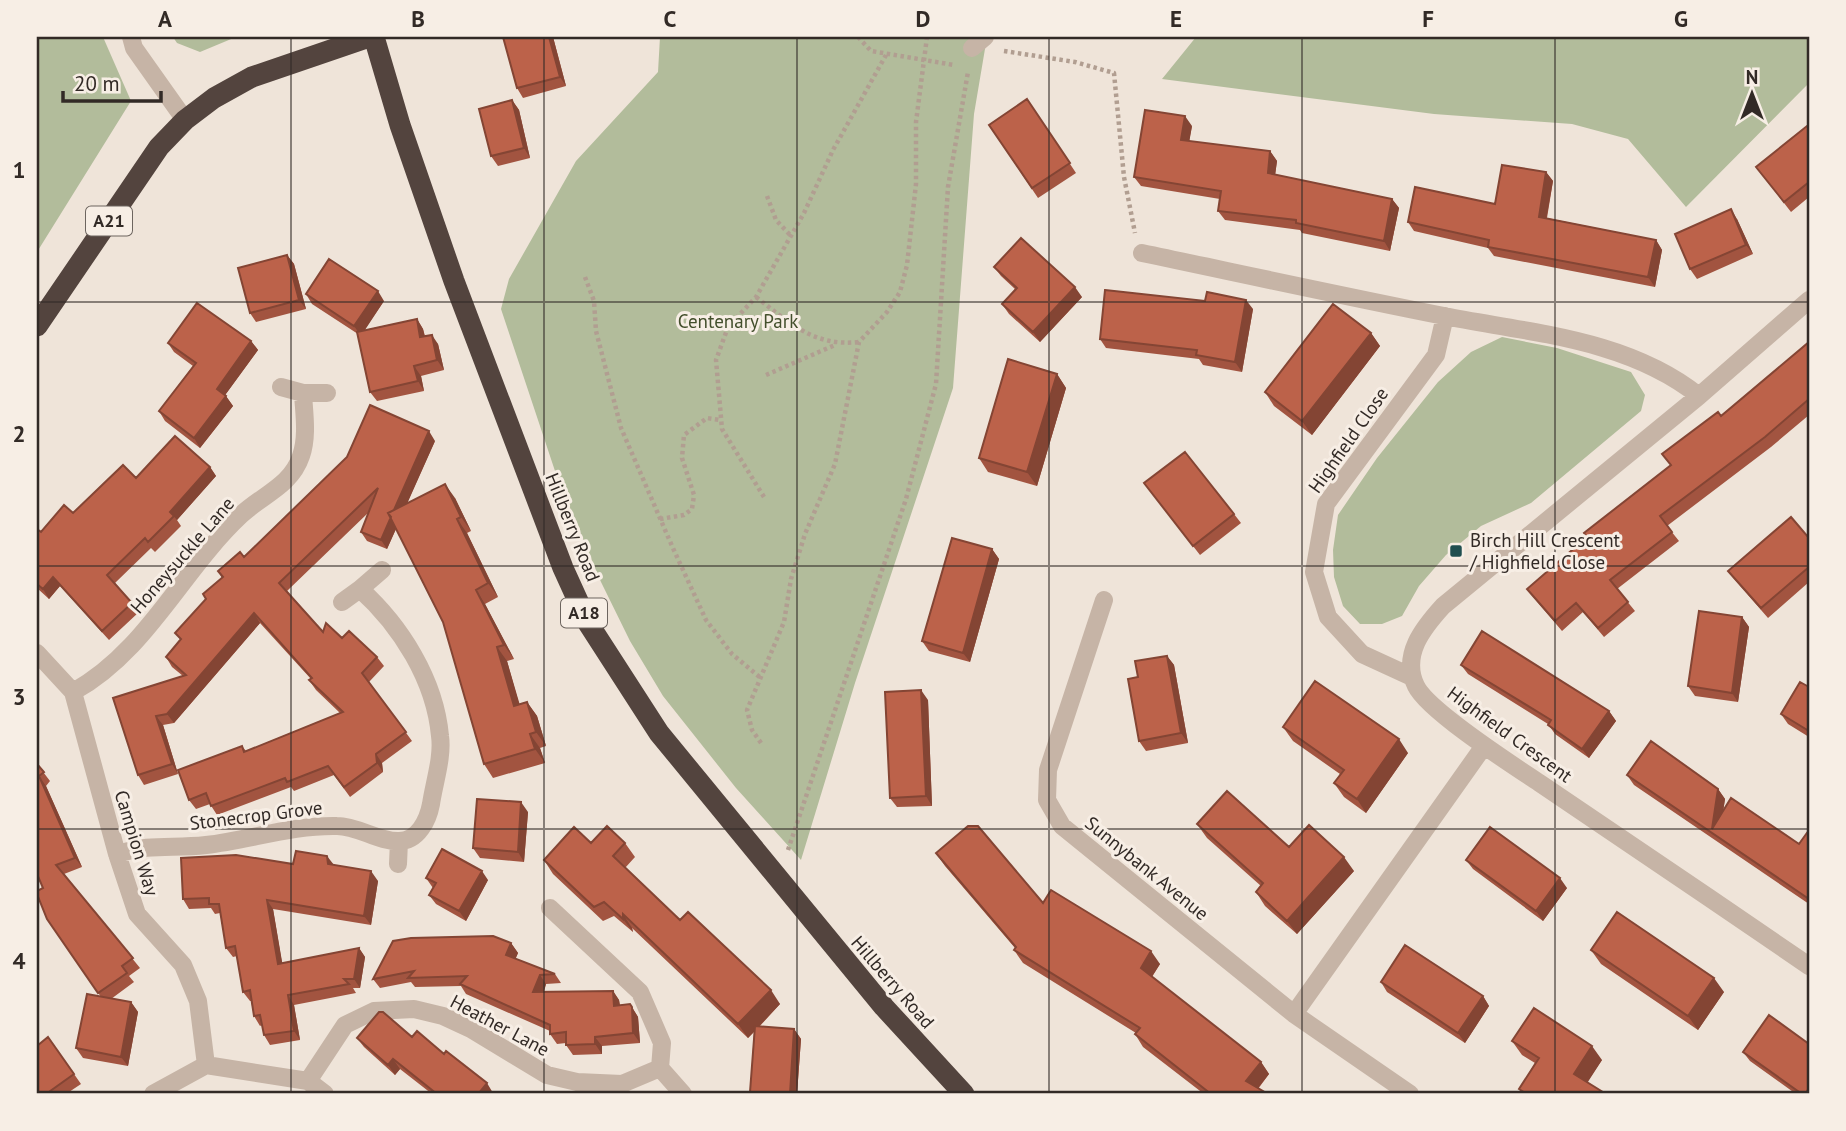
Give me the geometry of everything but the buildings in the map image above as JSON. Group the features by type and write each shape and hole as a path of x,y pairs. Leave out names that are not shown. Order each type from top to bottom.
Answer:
{"highway":[{"name":"A21","path":"37,326 159,147 185,120 214,98 252,77 371,37"},
{"name":"Hillberry Road","path":"371,37 454,281 563,568 588,623 659,733 884,1007 964,1094"}],"street":[{"path":"131,37 134,48 185,120"},
{"path":"1142,253 1446,316 1569,338 1640,361 1676,378 1699,396"},
{"path":"1412,677 1413,648 1418,636 1443,606 1699,396 1809,300"},
{"name":"Highfield Close","path":"1412,677 1363,654 1328,617 1314,572 1326,504 1436,355 1446,316"},
{"path":"281,387 303,393 327,393"},
{"name":"Honeysuckle Lane","path":"73,692 92,682 132,646 242,514 285,483 301,457 306,429 303,393"},
{"path":"342,601 382,570"},
{"path":"360,589 383,610 408,644 429,691 441,736 429,814 418,834 400,841 398,864"},
{"name":"Sunnybank Avenue","path":"1104,600 1048,770 1046,800 1062,826 1294,1014 1410,1094"},
{"name":"Campion Way","path":"37,653 73,692 117,854 137,914 183,965 198,1001 206,1065"},
{"name":"Highfield Crescent","path":"1412,677 1421,696 1484,746 1809,966"},
{"path":"1294,1014 1484,746"},
{"name":"Stonecrop Grove","path":"117,854 142,846 204,846 300,827 341,826 400,841"},
{"path":"550,908 639,992 662,1042 660,1068 683,1094"},
{"name":"Heather Lane","path":"308,1082 345,1025 374,1011 414,1009 443,1016 471,1029 547,1075 577,1082 622,1084 660,1068"},
{"path":"153,1094 206,1065 308,1082 325,1094"}],"path":[{"path":"778,880 906,499 936,384 948,187 969,66 886,55 871,51 859,37"},
{"path":"761,743 752,730 747,710 784,622 791,579 805,534 835,464 859,342 887,312 900,292 907,265 916,184 916,122 927,37"},
{"path":"1017,52 1114,73 1130,221 1142,253"},
{"path":"764,497 722,429 716,360 728,327 756,297 791,236 832,149 886,55"},
{"path":"767,196 776,220 791,236"},
{"path":"585,277 594,302 596,331 621,428 660,519 706,620 732,654 762,679"},
{"path":"756,297 800,331 836,344"},
{"path":"766,375 836,344 859,342"},
{"path":"660,519 684,515 692,509 694,495 682,458 684,435 707,418 720,420"}],"green space":[{"path":"37,37 103,37 131,101 37,252"},
{"path":"173,37 236,37 200,52 177,43"},
{"name":"Centenary Park","path":"660,37 987,37 974,114 953,388 855,683 801,860 736,788 663,696 630,641 601,582 556,474 501,309 509,279 576,161 658,72"},
{"path":"1196,37 1809,37 1809,83 1686,207 1628,139 1572,124 1434,114 1162,79"},
{"path":"1502,337 1557,348 1631,372 1645,395 1641,411 1531,503 1481,526 1446,555 1419,586 1402,616 1382,624 1360,624 1343,606 1334,577 1333,550 1338,515 1377,458 1438,382 1471,352"}],"place":[{"name":"Birch Hill Crescent / Highfield Close","path":"1456,551"}]}
